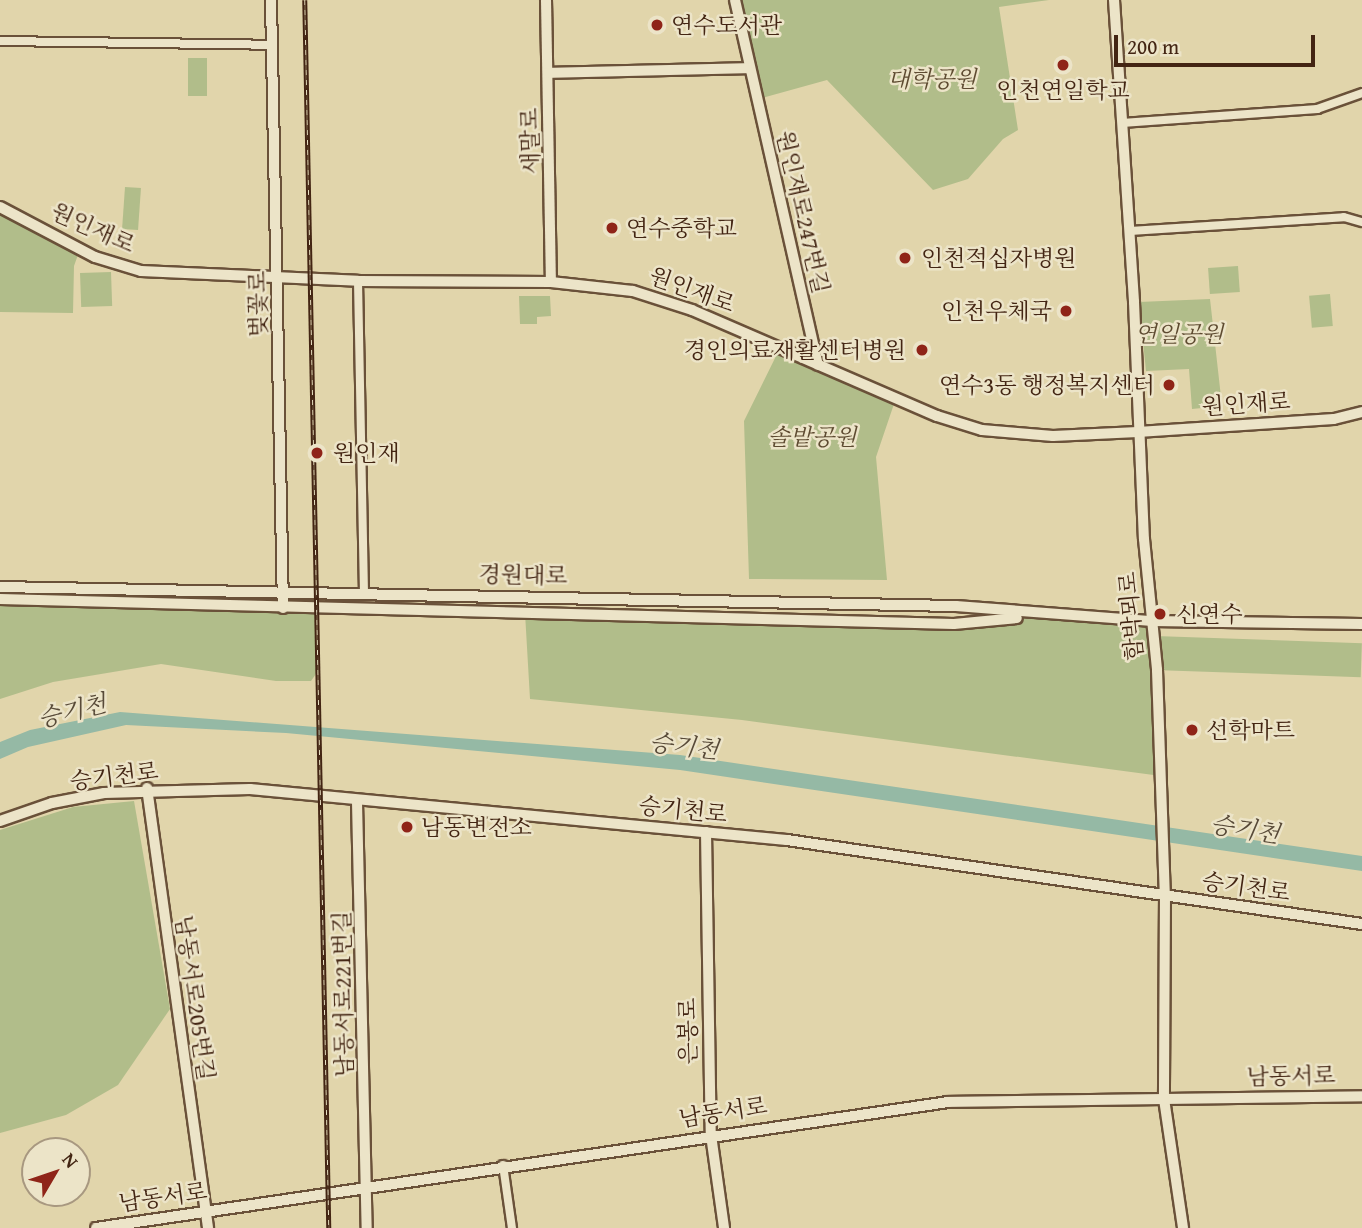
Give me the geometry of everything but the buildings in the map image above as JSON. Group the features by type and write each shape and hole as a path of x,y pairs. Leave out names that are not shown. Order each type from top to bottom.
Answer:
{"main road":[{"name":"함박뫼로","path":"1114,0 1130,231 1138,432 1161,776 1165,895 1164,1099 1184,1228"},
{"name":"원인재로","path":"0,207 95,257 141,271 358,281 551,282 598,285 660,298 982,430 1053,436 1138,432 1335,419 1362,412"},
{"name":"경원대로","path":"0,585 956,607 1045,616 1152,621 1362,624"},
{"name":"경원대로","path":"0,600 954,624 1045,616"},
{"name":"남동서로","path":"96,1228 503,1165 948,1102 1362,1096"},
{"name":"은봉로","path":"711,1135 724,1228"}],"street":[{"name":"벚꽃로","path":"271,0 283,608"},
{"name":"새말로","path":"546,0 551,282"},
{"name":"원인재로247번길","path":"735,0 818,365"},
{"path":"0,41 272,45"},
{"path":"548,73 749,68"},
{"path":"1122,123 1317,109 1362,93"},
{"path":"1130,231 1344,217 1362,222"},
{"path":"358,281 364,593"},
{"name":"승기천로","path":"0,821 52,803 147,788 250,789 357,802 706,832 1362,924"},
{"name":"남동서로205번길","path":"147,788 208,1228"},
{"name":"남동서로221번길","path":"357,802 363,958 363,1186 368,1228"},
{"name":"은봉로","path":"706,832 711,1135"},
{"path":"503,1165 512,1228"}],"green space":[{"name":"대학공원","path":"741,0 1049,0 999,7 1018,130 1003,139 968,179 933,190 827,80 762,98"},
{"path":"188,58 207,58 207,96 188,96"},
{"path":"125,187 141,188 138,230 122,229"},
{"path":"0,207 80,249 74,266 73,313 0,312"},
{"path":"1238,266 1240,292 1210,294 1208,268"},
{"path":"111,272 112,306 81,307 80,273"},
{"path":"1330,294 1333,326 1312,328 1309,296"},
{"path":"519,296 550,296 551,316 537,317 537,324 520,324"},
{"name":"연일공원","path":"1210,299 1222,406 1192,409 1189,369 1146,371 1139,302"},
{"name":"솔밭공원","path":"780,348 896,398 876,457 887,580 749,579 744,421"},
{"path":"0,606 315,613 318,671 311,681 276,681 161,664 53,682 0,699"},
{"path":"525,613 954,624 1045,616 1152,621 1161,776 742,720 530,699"},
{"path":"1155,636 1362,643 1361,677 1154,670"},
{"path":"134,801 170,1009 118,1085 66,1115 0,1133 0,830 73,807"}],"shaded area":[{"path":"120,712 680,755 1362,856 1362,871 680,770 286,733 126,725 28,747 0,759 0,742 30,730"}],"railway":[{"path":"305,0 329,1228"}],"place":[{"name":"연수도서관","path":"657,25"},
{"name":"인천연일학교","path":"1063,65"},
{"name":"연수중학교","path":"612,228"},
{"name":"인천적십자병원","path":"905,258"},
{"name":"인천우체국","path":"1066,311"},
{"name":"경인의료재활센터병원","path":"922,350"},
{"name":"연수3동 행정복지센터","path":"1169,385"},
{"name":"원인재","path":"317,453"},
{"name":"신연수","path":"1160,614"},
{"name":"선학마트","path":"1192,730"},
{"name":"남동변전소","path":"407,827"}],"water label":[{"name":"승기천","path":"72,711"},
{"name":"승기천","path":"684,746"},
{"name":"승기천","path":"1245,829"}]}
